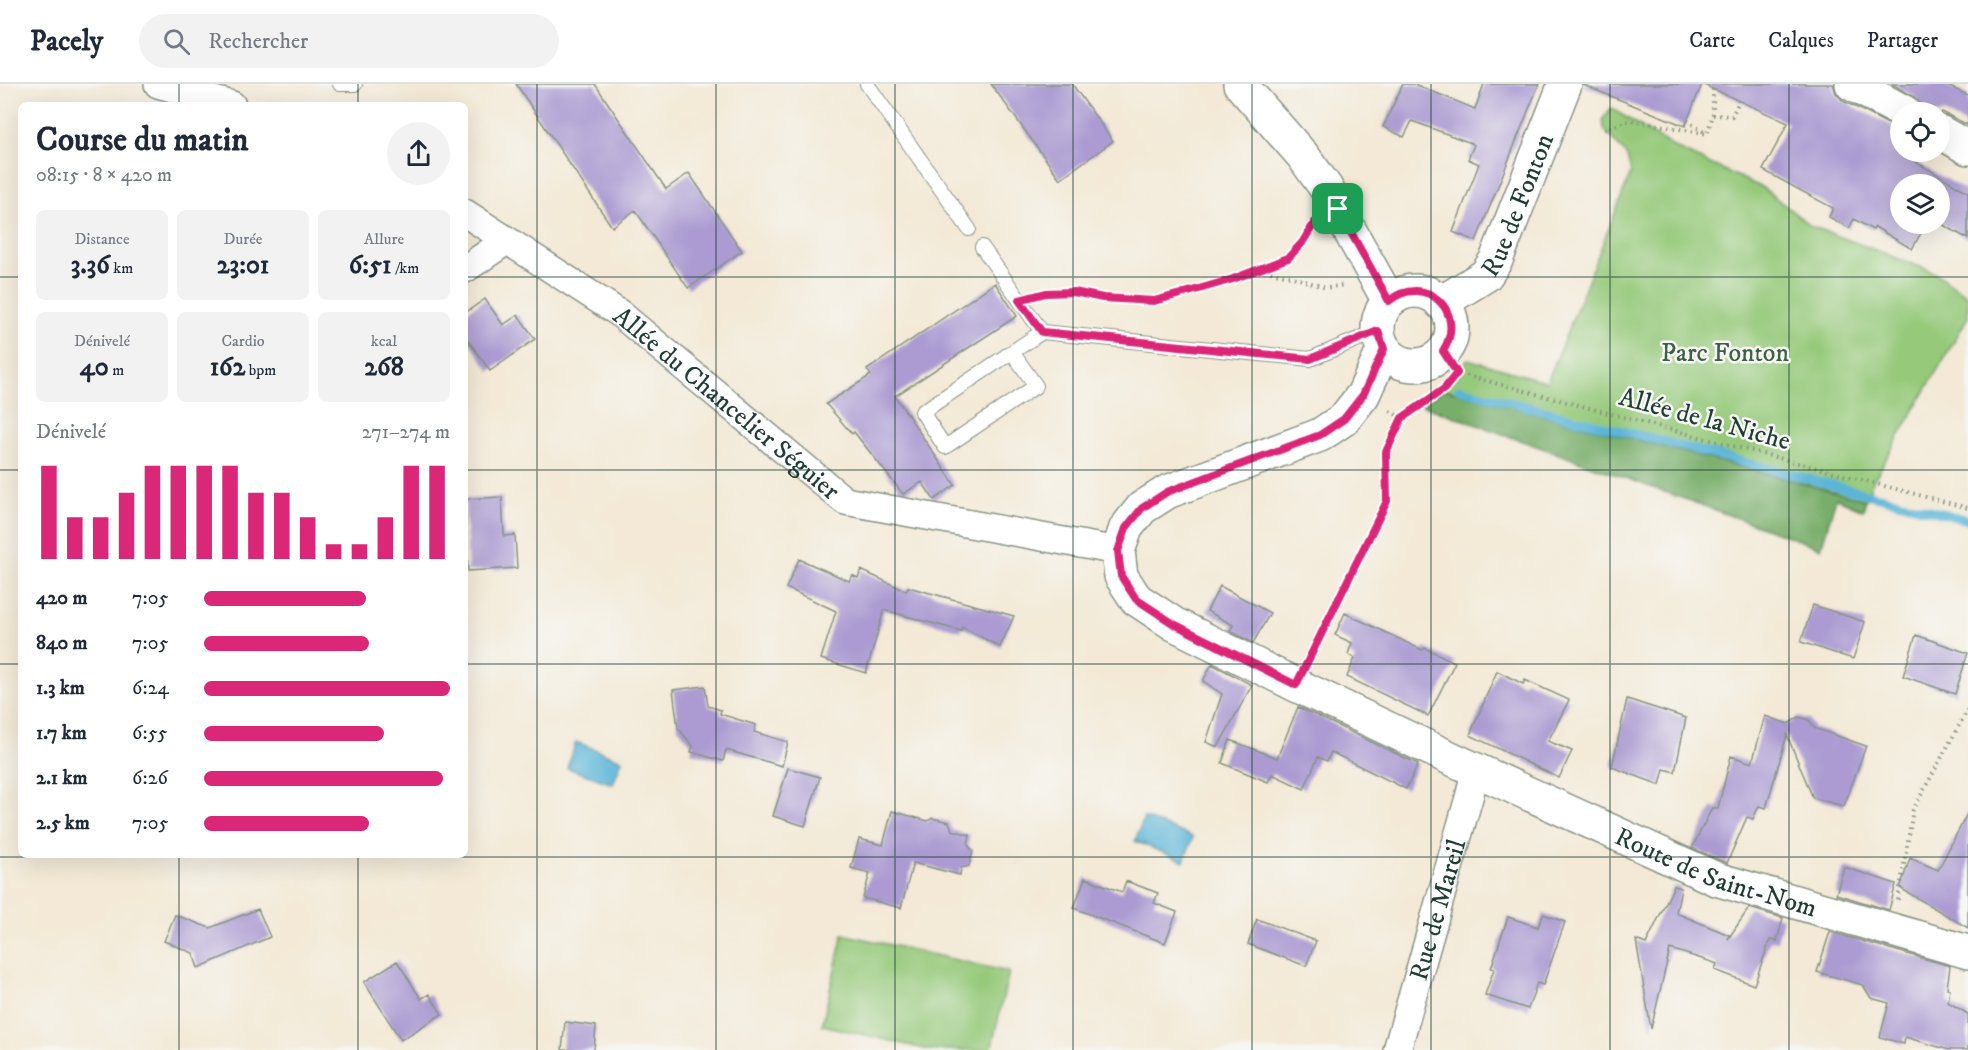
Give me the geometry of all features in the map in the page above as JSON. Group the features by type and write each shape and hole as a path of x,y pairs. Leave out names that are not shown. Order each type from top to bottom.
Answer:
{"street":[{"path":"158,84 221,102"},
{"path":"1240,84 1303,156 1338,209 1372,271 1384,327 1392,357 1402,363 1413,365 1424,364 1434,359 1450,362 1451,323 1448,312 1442,303 1425,293 1406,292 1384,327 1363,395 1344,419 1320,435 1167,492 1142,508 1126,528 1118,551 1121,576 1136,599 1174,624 1475,770"},
{"name":"Rue de Fonton","path":"1442,303 1486,275 1496,260 1565,84"},
{"path":"1852,84 1890,104"},
{"path":"1950,137 1968,147"},
{"name":"Allée du Chancelier Séguier","path":"468,215 619,313 845,501 1118,551"},
{"path":"468,267 506,241"},
{"name":"Route de Saint-Nom","path":"1475,770 1716,879 1968,952"},
{"name":"Rue de Mareil","path":"1397,1050 1475,770"}],"lane":[{"path":"340,84 355,84"},
{"path":"867,84 969,229"},
{"path":"982,247 1042,332"},
{"path":"1012,352 1036,386 945,447 921,412 1042,332 1310,359 1384,327"}],"path":[{"path":"1707,135 1713,114 1713,84"},
{"path":"1713,114 1732,116 1739,101"},
{"path":"1604,129 1631,120 1707,135"},
{"path":"1687,121 1707,135"},
{"path":"1019,300 1046,293 1074,292 1103,298 1154,301 1233,279 1288,258 1302,243 1315,222 1338,209"},
{"path":"1261,270 1290,276 1326,288 1344,285 1372,271"},
{"path":"1296,685 1387,501 1386,452 1402,418 1444,389 1450,362"},
{"name":"Allée de la Niche","path":"1450,362 1968,508"},
{"path":"1363,395 1402,418"},
{"path":"1893,930 1913,810 1968,709"}],"green space":[{"name":"Parc Fonton","path":"1611,108 1675,148 1763,188 1811,226 1934,272 1968,296 1968,317 1872,483 1863,510 1836,498 1821,548 1422,405 1444,389 1468,359 1547,382 1631,173 1627,156 1604,129 1603,119"},
{"path":"1444,389 1866,500 1863,510 1836,498 1821,548 1422,405"},
{"path":"843,934 1009,972 991,1050 929,1050 822,1025"}],"water":[{"path":"576,742 622,760 613,784 567,768"},
{"path":"1144,818 1193,837 1184,861 1135,841"}],"building":[{"path":"516,84 595,84 666,189 689,173 742,251 688,288 635,210 612,227"},
{"path":"991,84 1072,84 1113,141 1060,179"},
{"path":"1403,84 1414,84 1475,109 1484,84 1539,84 1476,241 1453,232 1479,164 1468,159 1474,145 1412,121 1404,137 1383,127"},
{"path":"1583,84 1702,84 1685,126"},
{"path":"1702,84 1833,84 1836,93 1843,101 1890,125 1890,162 1916,162 1937,174 1890,174 1890,234 1920,234 1912,249 1875,227 1873,230 1854,219 1849,228 1829,217 1833,208 1763,170 1788,123"},
{"path":"1892,84 1943,84 1968,95 1968,125 1950,116 1950,102 1919,102"},
{"path":"1950,182 1968,192 1968,239 1950,229"},
{"path":"995,283 1017,316 895,396 955,485 934,500 922,482 903,494 854,432 852,434 826,404 871,375 867,370"},
{"path":"485,299 503,325 518,315 535,339 490,371 468,340 468,311"},
{"path":"502,497 504,536 515,535 517,568 468,571 468,499"},
{"path":"799,559 849,581 852,575 858,578 861,570 906,591 908,587 1014,616 1000,647 962,627 961,631 884,610 866,673 821,659 836,611 786,588"},
{"path":"1220,586 1270,613 1253,643 1230,631 1233,625 1207,611"},
{"path":"1813,605 1865,622 1853,659 1801,642"},
{"path":"1345,613 1422,650 1425,648 1455,662 1428,716 1347,677 1355,658 1348,654 1352,643 1335,635"},
{"path":"1916,635 1968,653 1955,694 1903,676"},
{"path":"1212,664 1252,685 1218,747 1206,742 1222,694 1203,681"},
{"path":"1497,671 1523,684 1525,680 1569,700 1548,741 1572,751 1559,778 1470,735"},
{"path":"705,686 708,706 721,710 720,714 756,725 754,732 788,742 782,766 726,750 723,761 691,752 693,746 678,728 673,690"},
{"path":"1627,699 1686,718 1675,772 1664,769 1660,785 1612,767"},
{"path":"1298,707 1418,764 1406,789 1331,752 1327,761 1318,757 1304,789 1272,774 1268,782 1222,763 1230,740 1277,758"},
{"path":"1765,716 1788,724 1799,717 1809,720 1814,728 1866,746 1844,806 1813,798 1787,735 1766,808 1759,806 1753,819 1747,817 1727,863 1692,848 1712,808 1718,808 1731,756 1752,763"},
{"path":"788,768 820,777 805,826 773,816"},
{"path":"892,811 928,821 932,818 949,822 952,830 970,835 968,845 973,851 969,866 961,868 960,875 913,863 901,908 863,898 870,873 851,868 859,839 883,845"},
{"path":"1968,812 1968,928 1900,888 1910,858 1938,870"},
{"path":"1844,867 1896,884 1889,910 1836,894"},
{"path":"1085,878 1122,892 1126,881 1158,893 1154,903 1177,912 1165,943 1074,908"},
{"path":"1674,886 1681,888 1676,913 1729,935 1728,939 1749,908 1783,918 1777,941 1770,940 1754,985 1715,970 1717,964 1670,949 1651,1029 1636,940 1646,944"},
{"path":"258,909 270,937 198,968 193,953 164,941 175,915 210,928"},
{"path":"1543,914 1565,922 1543,985 1537,983 1528,1009 1485,995 1494,969 1491,968 1508,917 1538,927"},
{"path":"1257,919 1316,941 1306,966 1248,944"},
{"path":"1830,932 1950,966 1948,1002 1968,1014 1968,1050 1949,1050 1905,1037 1904,1044 1880,1037 1889,1003 1871,998 1863,985 1817,972"},
{"path":"397,961 421,999 429,994 442,1014 401,1040 364,982"},
{"path":"565,1022 596,1026 594,1050 562,1050"}],"waterway":[{"path":"1459,389 1968,520"}],"route":[{"path":"1338,209 1389,301 1406,292 1415,291 1434,297 1442,303 1451,323 1451,334 1443,351 1457,373 1444,389 1402,418 1386,452 1387,501 1296,685 1174,624 1136,599 1121,576 1118,551 1126,528 1142,508 1167,492 1320,435 1344,419 1363,395 1384,349 1378,331 1310,359 1042,332 1019,300 1046,293 1074,292 1103,298 1154,301 1192,291 1261,270 1288,258 1302,243 1315,222 1338,209"}]}
